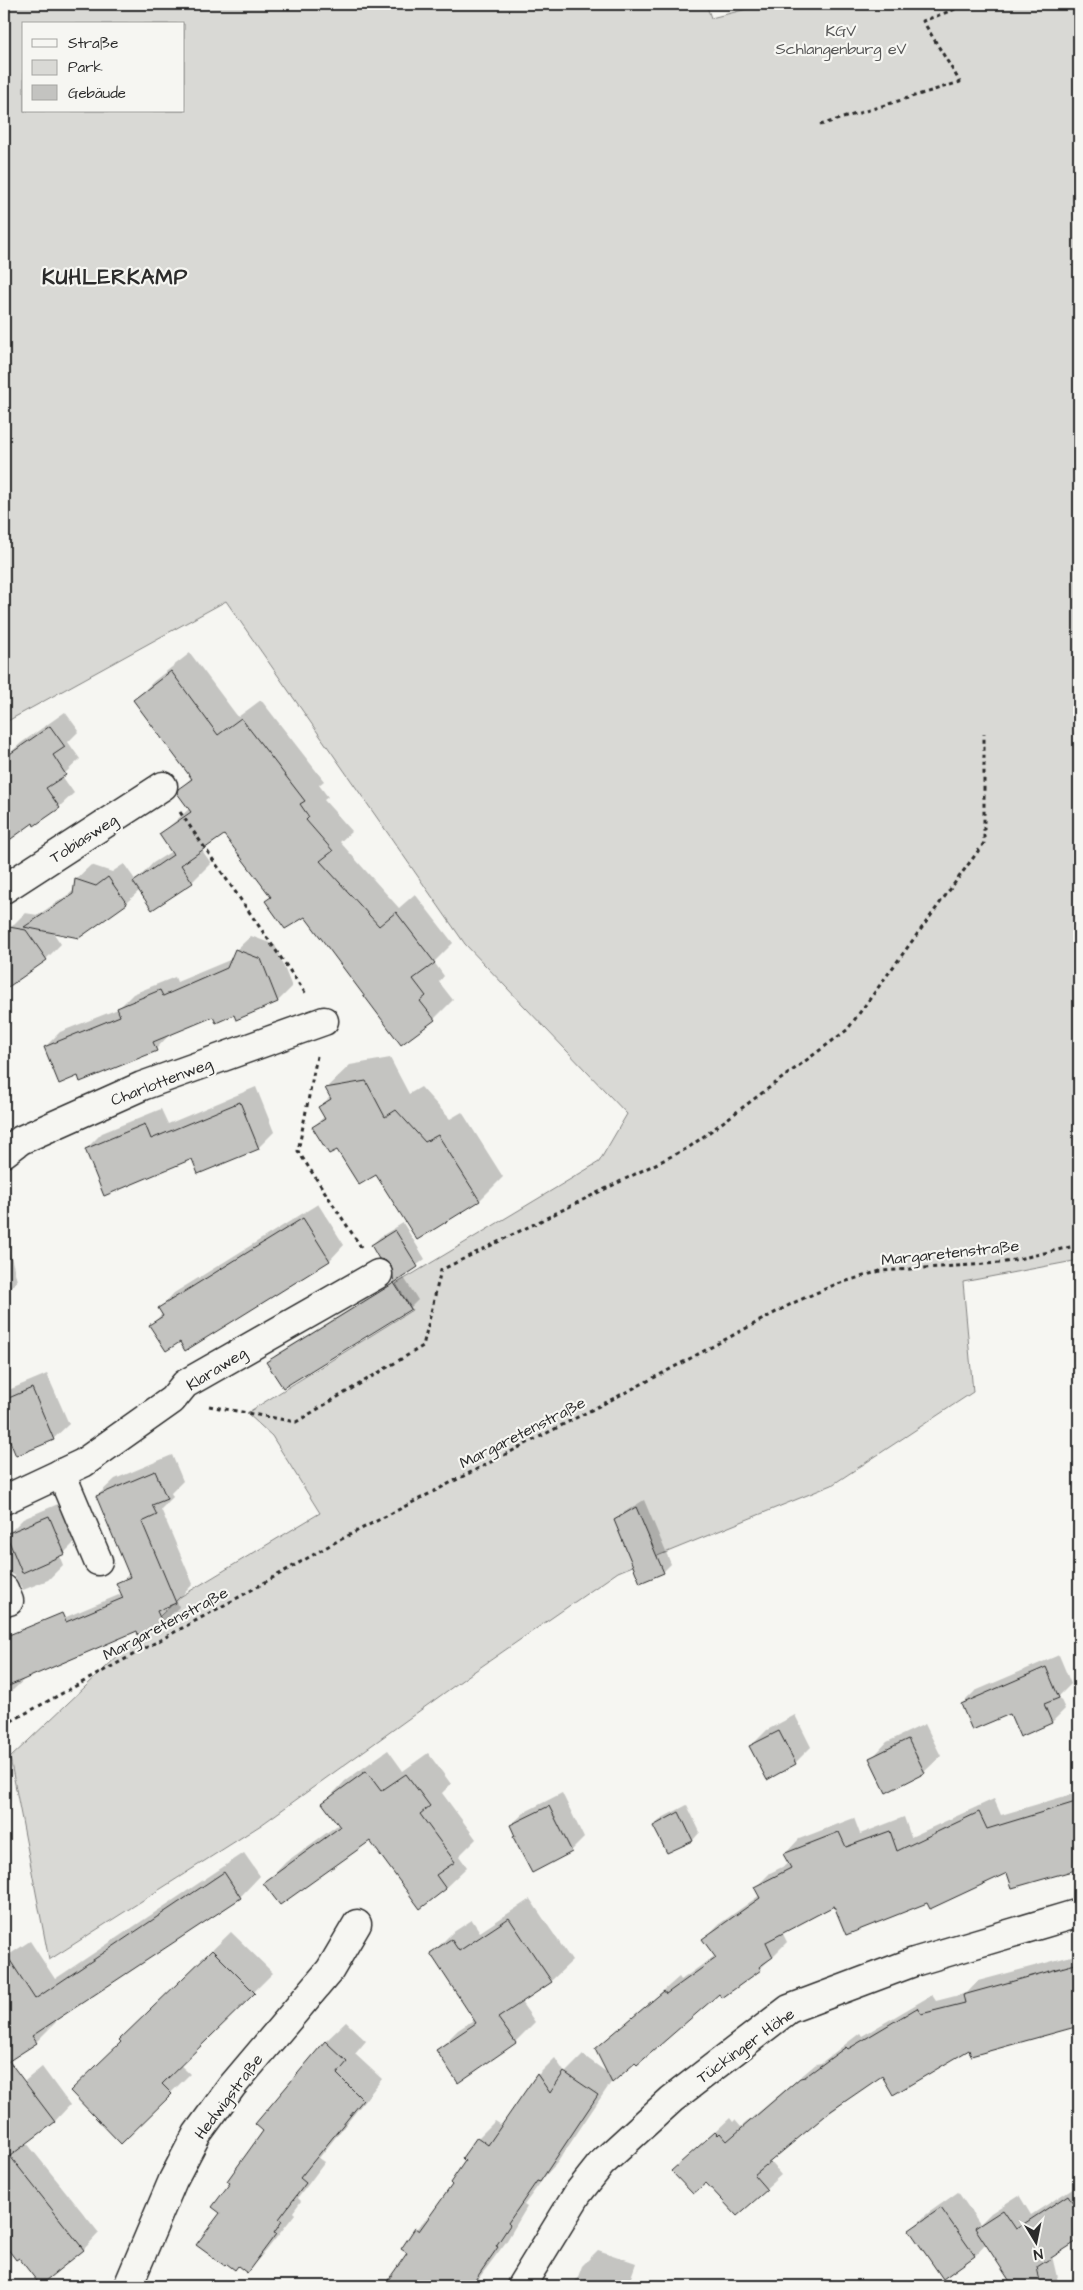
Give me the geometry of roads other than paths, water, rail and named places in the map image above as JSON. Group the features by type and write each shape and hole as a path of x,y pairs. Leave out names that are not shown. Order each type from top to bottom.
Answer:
{"street":[{"name":"Tobiasweg","path":"4,889 163,786"},
{"name":"Charlottenweg","path":"4,1153 21,1140 142,1086 324,1020"},
{"name":"Klaraweg","path":"4,1500 83,1463 172,1400 185,1384 378,1274"},
{"path":"61,1473 98,1561"},
{"name":"Tückinger Höhe","path":"521,2286 578,2193 601,2164 628,2137 672,2099 789,2009 914,1962 1079,1913"},
{"name":"Hedwigstraße","path":"128,2286 173,2180 197,2134 232,2086 330,1970 357,1924"}],"district":[{"name":"KUHLERKAMP","path":"115,277"}],"park label":[{"name":"KGV Schlangenburg eV","path":"841,39"}]}
